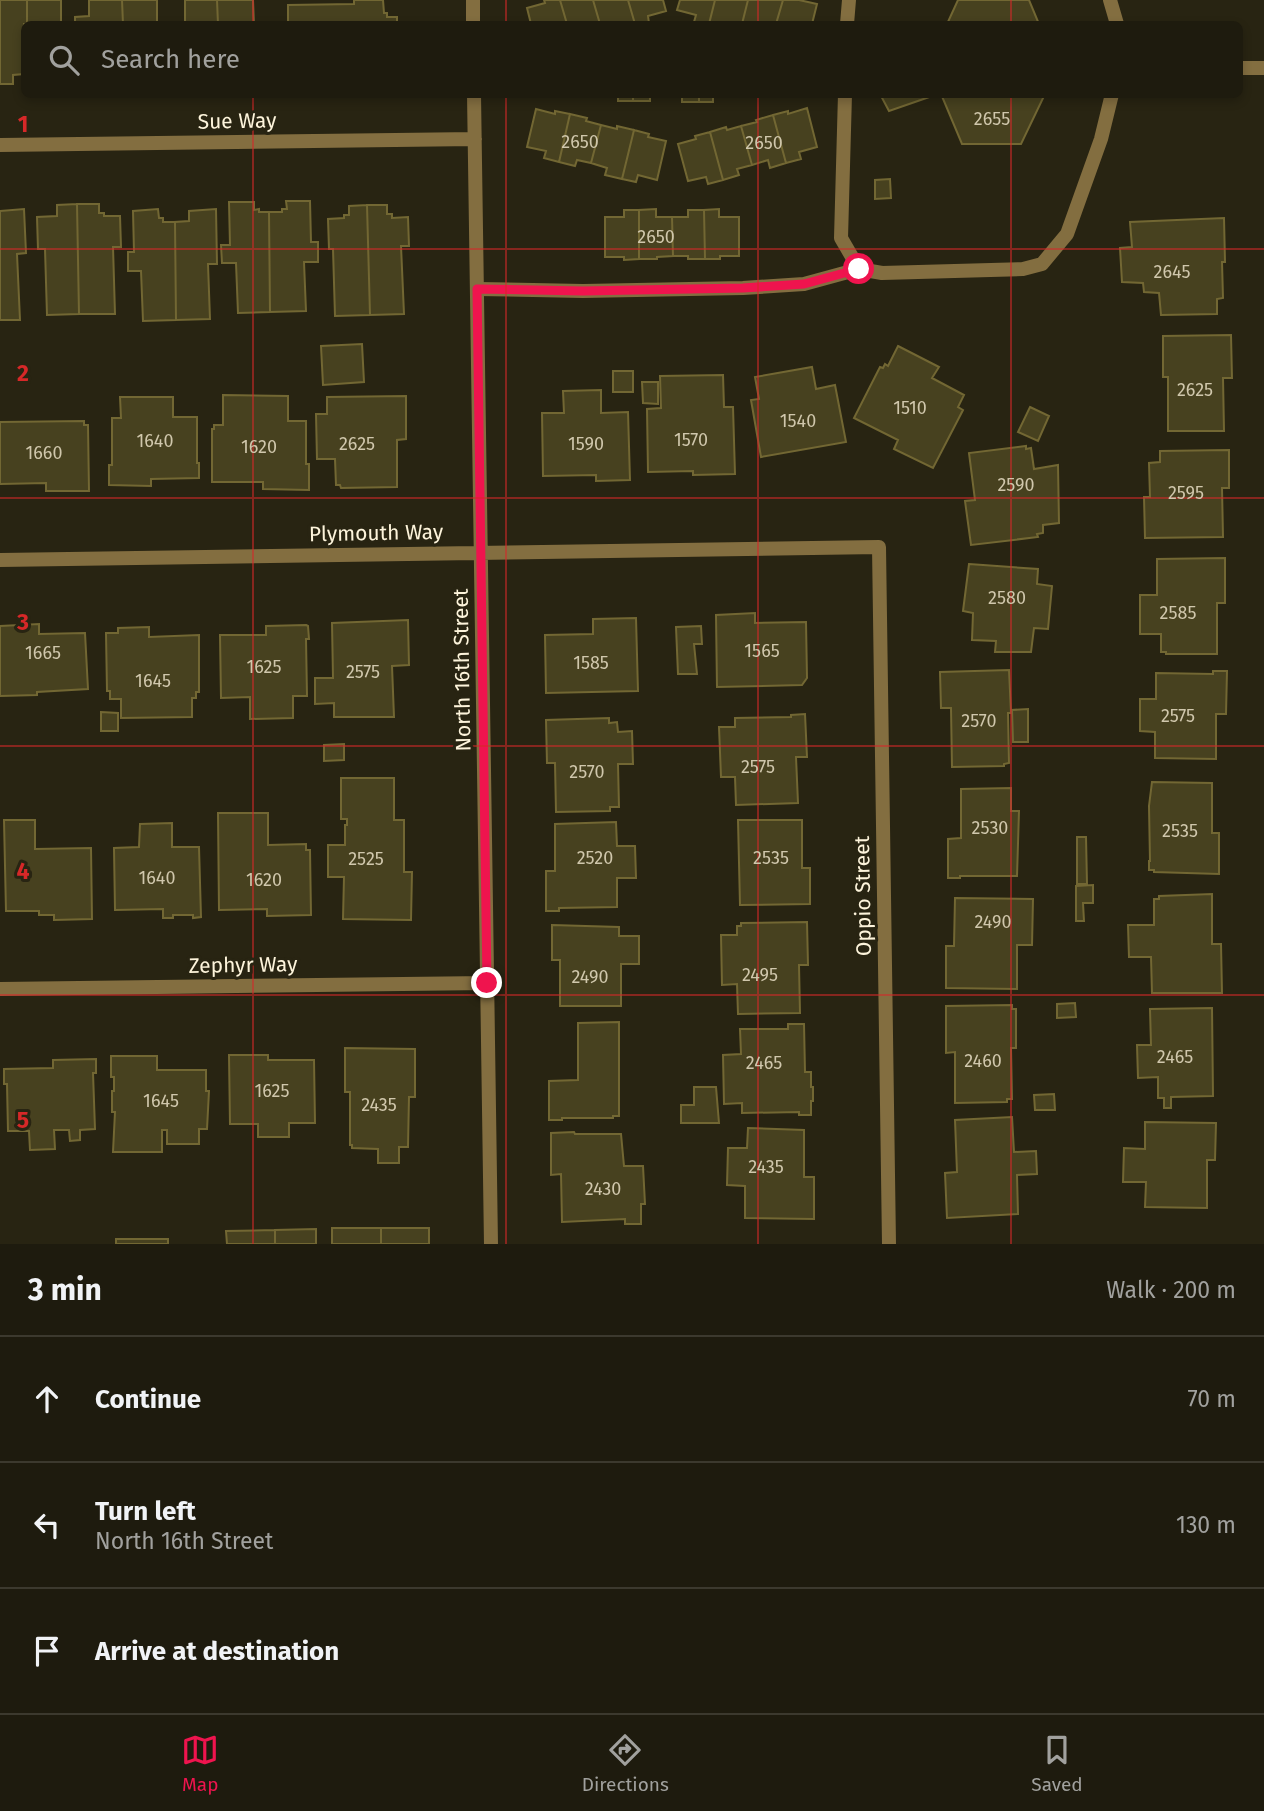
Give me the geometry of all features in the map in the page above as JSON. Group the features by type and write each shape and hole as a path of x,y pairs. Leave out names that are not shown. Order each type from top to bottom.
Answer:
{"street":[{"path":"472,0 473,21"},
{"path":"846,21 849,0"},
{"path":"1110,0 1116,21"},
{"path":"1243,68 1264,68"},
{"name":"North 16th Street","path":"474,98 491,1244"},
{"path":"845,98 841,238 859,269"},
{"path":"477,289 583,291 743,288 804,284 859,269 895,273 1023,269 1042,264 1067,234 1101,139 1111,98"},
{"name":"Sue Way","path":"0,145 475,138"},
{"name":"Plymouth Way","path":"0,560 879,547"},
{"name":"Oppio Street","path":"879,547 889,1244"},
{"name":"Zephyr Way","path":"0,989 487,983"}],"building":[{"path":"0,0 27,0 27,21 21,21 21,74 13,75 13,84 0,84"},
{"path":"27,0 61,0 61,21 27,21"},
{"path":"89,0 122,0 123,21 75,21 75,17 89,16"},
{"path":"122,0 157,0 157,21 123,21"},
{"path":"185,0 217,0 218,21 185,21"},
{"path":"217,0 253,0 254,21 218,21"},
{"path":"354,0 383,0 384,13 387,13 387,17 397,17 397,21 288,21 288,5 354,4"},
{"path":"544,0 560,0 566,21 530,21 527,8 545,3"},
{"path":"560,0 593,0 599,21 566,21"},
{"path":"593,0 628,0 634,21 599,21"},
{"path":"628,0 663,0 666,11 648,16 649,21 634,21"},
{"path":"680,0 715,0 710,21 694,21 696,15 677,10"},
{"path":"715,0 748,0 743,21 710,21"},
{"path":"748,0 783,0 777,21 743,21"},
{"path":"783,0 817,4 813,21 777,21"},
{"path":"958,0 1029,0 1038,21 948,21"},
{"path":"618,98 633,98 633,101 618,101"},
{"path":"633,98 650,98 650,101 633,101"},
{"path":"682,98 699,98 699,102 682,102"},
{"path":"699,98 713,98 713,102 699,102"},
{"path":"882,98 926,98 889,111"},
{"path":"943,98 1043,98 1021,144 962,144"},
{"path":"807,108 817,147 799,152 801,159 786,163 773,115"},
{"path":"536,109 555,114 555,111 570,114 559,162 544,158 546,151 527,147"},
{"path":"570,114 601,125 591,163 577,160 575,166 559,162"},
{"path":"773,115 786,163 770,168 768,160 752,165 741,126"},
{"path":"601,125 634,130 622,179 605,175 607,168 591,163"},
{"path":"741,126 752,165 737,169 739,175 723,180 710,132"},
{"path":"634,130 666,141 657,180 638,175 636,182 622,179"},
{"path":"710,132 723,180 708,184 706,177 688,181 678,144"},
{"path":"890,179 891,198 875,199 875,180"},
{"path":"286,201 310,201 311,242 318,242 318,262 304,262 306,311 270,312 269,212 282,212 282,209 287,209"},
{"path":"229,202 254,202 254,210 269,212 270,312 238,313 236,263 222,263 221,245 230,245"},
{"path":"77,204 79,314 47,315 45,249 38,249 37,217 57,216 57,205"},
{"path":"77,204 99,204 99,213 104,213 104,216 120,216 121,247 113,247 115,314 79,314"},
{"path":"367,205 370,315 335,316 333,249 329,249 328,219 349,215 349,206"},
{"path":"367,205 387,205 387,214 392,214 392,218 408,217 409,246 401,246 404,314 370,315"},
{"path":"24,209 26,253 17,254 20,320 0,320 0,211"},
{"path":"158,209 159,218 163,218 163,222 175,222 176,320 143,321 141,271 128,271 128,252 134,252 133,211"},
{"path":"216,209 217,264 208,264 210,319 176,320 175,222 189,221 189,211"},
{"path":"656,209 656,217 672,217 673,256 639,259 639,210"},
{"path":"719,209 719,217 739,217 739,256 705,259 704,210"},
{"path":"624,210 639,210 639,259 605,257 605,217 624,217"},
{"path":"688,210 704,210 705,259 673,256 672,217 688,217"},
{"path":"1224,218 1223,298 1217,299 1217,314 1161,315 1159,293 1144,292 1143,283 1122,282 1120,248 1132,247 1130,222"},
{"path":"1231,335 1232,378 1223,378 1224,431 1168,431 1168,377 1163,377 1163,336"},
{"path":"362,344 364,382 323,385 321,346"},
{"path":"898,346 939,367 932,378 964,395 958,407 963,410 933,468 894,449 898,440 854,418 880,367 883,368 885,364 888,366"},
{"path":"812,367 816,389 835,385 846,442 761,457 751,400 759,399 755,377"},
{"path":"613,371 633,371 633,392 613,392"},
{"path":"723,375 724,407 733,407 735,474 648,472 647,409 661,408 660,376"},
{"path":"642,382 658,382 658,404 643,403"},
{"path":"601,390 601,413 628,412 630,480 596,481 596,475 543,476 542,413 564,413 563,391"},
{"path":"223,395 288,396 288,421 306,421 309,490 263,489 263,482 212,482 212,429 214,425 223,425"},
{"path":"406,396 406,439 397,440 397,487 341,488 336,485 335,459 317,459 316,414 327,414 327,397"},
{"path":"120,397 173,397 173,417 197,417 199,478 151,479 151,486 109,485 109,465 112,465 112,418 121,418"},
{"path":"1030,407 1049,416 1038,441 1018,432"},
{"path":"84,421 84,425 88,425 89,491 46,491 46,483 0,484 0,422"},
{"path":"1026,446 1026,449 1031,448 1034,469 1058,465 1059,523 1043,525 1043,533 1037,534 1038,537 971,545 965,501 975,500 969,453"},
{"path":"1229,450 1229,488 1222,488 1223,537 1145,538 1144,497 1150,497 1149,463 1160,462 1160,451"},
{"path":"1225,558 1225,603 1217,603 1217,654 1166,654 1161,652 1161,634 1140,634 1140,595 1157,595 1157,559"},
{"path":"969,564 1038,569 1037,584 1052,586 1048,629 1034,628 1031,652 995,652 996,641 972,640 973,613 963,611"},
{"path":"755,613 755,623 806,622 807,678 802,685 717,687 716,615"},
{"path":"636,618 638,691 546,693 545,635 593,634 593,619"},
{"path":"408,620 409,665 392,666 394,717 334,717 334,703 315,704 315,678 333,678 332,623"},
{"path":"39,624 39,634 85,633 88,689 0,696 0,626"},
{"path":"306,625 309,639 306,639 307,696 293,696 293,718 250,719 250,697 221,698 220,635 266,635 266,626"},
{"path":"701,626 702,644 694,644 697,674 678,674 676,627"},
{"path":"149,627 149,637 199,635 199,692 196,692 196,698 192,698 192,717 121,718 121,699 110,699 110,691 107,691 106,633 118,633 118,628"},
{"path":"1009,670 1009,763 1004,766 952,767 951,708 941,708 940,672"},
{"path":"1213,671 1227,671 1226,714 1216,714 1216,759 1155,758 1155,732 1140,731 1140,699 1156,699 1156,673 1213,674"},
{"path":"1028,709 1028,742 1013,742 1012,710"},
{"path":"101,712 118,713 118,731 101,731"},
{"path":"805,714 807,757 796,757 798,803 736,805 735,777 721,777 719,727 735,727 735,718 791,717"},
{"path":"609,718 609,723 617,722 618,732 632,731 633,764 618,764 619,807 610,807 610,811 556,812 555,763 547,763 546,720"},
{"path":"344,744 344,760 324,761 324,745"},
{"path":"341,778 394,778 394,820 404,820 404,872 412,872 411,920 343,919 344,877 328,877 328,845 345,845 347,819 341,819"},
{"path":"1152,782 1212,783 1212,833 1219,833 1219,874 1149,870 1149,806"},
{"path":"1011,788 1011,811 1019,811 1017,876 948,878 948,839 961,838 961,789"},
{"path":"218,813 268,813 268,845 306,844 306,850 310,850 311,915 267,916 267,909 219,910"},
{"path":"4,820 35,820 35,849 91,848 92,919 54,920 54,915 39,915 39,911 6,911"},
{"path":"738,820 802,820 802,868 810,868 810,904 740,905"},
{"path":"616,822 617,846 635,846 636,878 617,878 617,907 559,908 559,911 546,911 546,871 555,871 555,824"},
{"path":"172,823 172,847 199,847 201,917 173,915 173,918 163,918 163,909 115,910 114,848 139,847 140,824"},
{"path":"1077,837 1086,837 1087,884 1077,884"},
{"path":"1093,885 1093,903 1083,903 1084,921 1076,921 1076,886"},
{"path":"1212,894 1212,944 1221,944 1222,993 1152,993 1151,957 1129,957 1128,925 1154,925 1154,899 1159,899 1159,896"},
{"path":"955,898 1033,899 1032,945 1017,945 1017,989 946,988 946,946 954,946"},
{"path":"807,922 808,965 799,965 800,1013 738,1014 737,984 722,985 721,935 737,935 737,926 741,926 741,923"},
{"path":"552,925 619,927 619,936 639,936 639,964 621,964 621,1006 560,1006 560,960 552,960"},
{"path":"1075,1003 1076,1017 1057,1018 1057,1004"},
{"path":"1012,1005 1012,1009 1016,1009 1016,1048 1011,1048 1012,1099 1007,1099 1007,1102 955,1103 955,1052 946,1053 946,1006"},
{"path":"1212,1008 1213,1096 1171,1097 1171,1108 1164,1108 1164,1098 1158,1098 1158,1077 1138,1078 1137,1045 1151,1045 1150,1009"},
{"path":"619,1022 619,1116 549,1120 549,1081 578,1080 578,1023"},
{"path":"788,1024 804,1024 805,1072 811,1072 813,1087 811,1115 799,1115 799,1112 742,1113 742,1103 724,1104 723,1055 741,1054 740,1029 788,1029"},
{"path":"345,1048 415,1049 415,1097 409,1097 408,1147 399,1147 399,1163 378,1163 378,1149 352,1148 350,1145 350,1092 345,1092"},
{"path":"229,1055 268,1055 268,1060 314,1060 315,1123 289,1123 289,1137 258,1137 258,1124 230,1124"},
{"path":"111,1056 157,1056 157,1070 206,1070 206,1091 209,1091 207,1129 199,1129 199,1144 167,1144 167,1130 162,1130 162,1152 113,1152 115,1112 112,1112 114,1077 111,1077"},
{"path":"96,1059 96,1073 93,1073 95,1129 80,1130 80,1140 70,1141 69,1130 54,1130 55,1149 30,1150 29,1131 8,1131 4,1069 53,1068 53,1060"},
{"path":"694,1087 716,1087 719,1123 681,1123 681,1105 694,1105"},
{"path":"1054,1094 1055,1110 1035,1110 1034,1095"},
{"path":"1012,1117 1014,1152 1036,1151 1037,1174 1017,1175 1018,1214 947,1218 945,1173 957,1172 955,1120"},
{"path":"1145,1122 1216,1123 1215,1160 1207,1160 1207,1208 1145,1207 1146,1182 1123,1182 1124,1148 1145,1149"},
{"path":"748,1128 804,1130 804,1177 814,1177 814,1219 745,1218 745,1186 727,1185 728,1148 747,1148"},
{"path":"551,1133 621,1134 624,1166 643,1166 645,1204 641,1204 641,1224 625,1224 625,1219 562,1222 561,1174 551,1175"},
{"path":"332,1228 381,1228 381,1244 332,1244"},
{"path":"381,1228 429,1228 429,1244 381,1244"},
{"path":"316,1229 316,1244 275,1244 275,1230"},
{"path":"275,1230 275,1244 227,1244 226,1231"},
{"path":"116,1239 168,1239 168,1244 116,1244"}],"route":[{"path":"487,983 477,289 583,291 743,288 804,284 859,269"}]}
